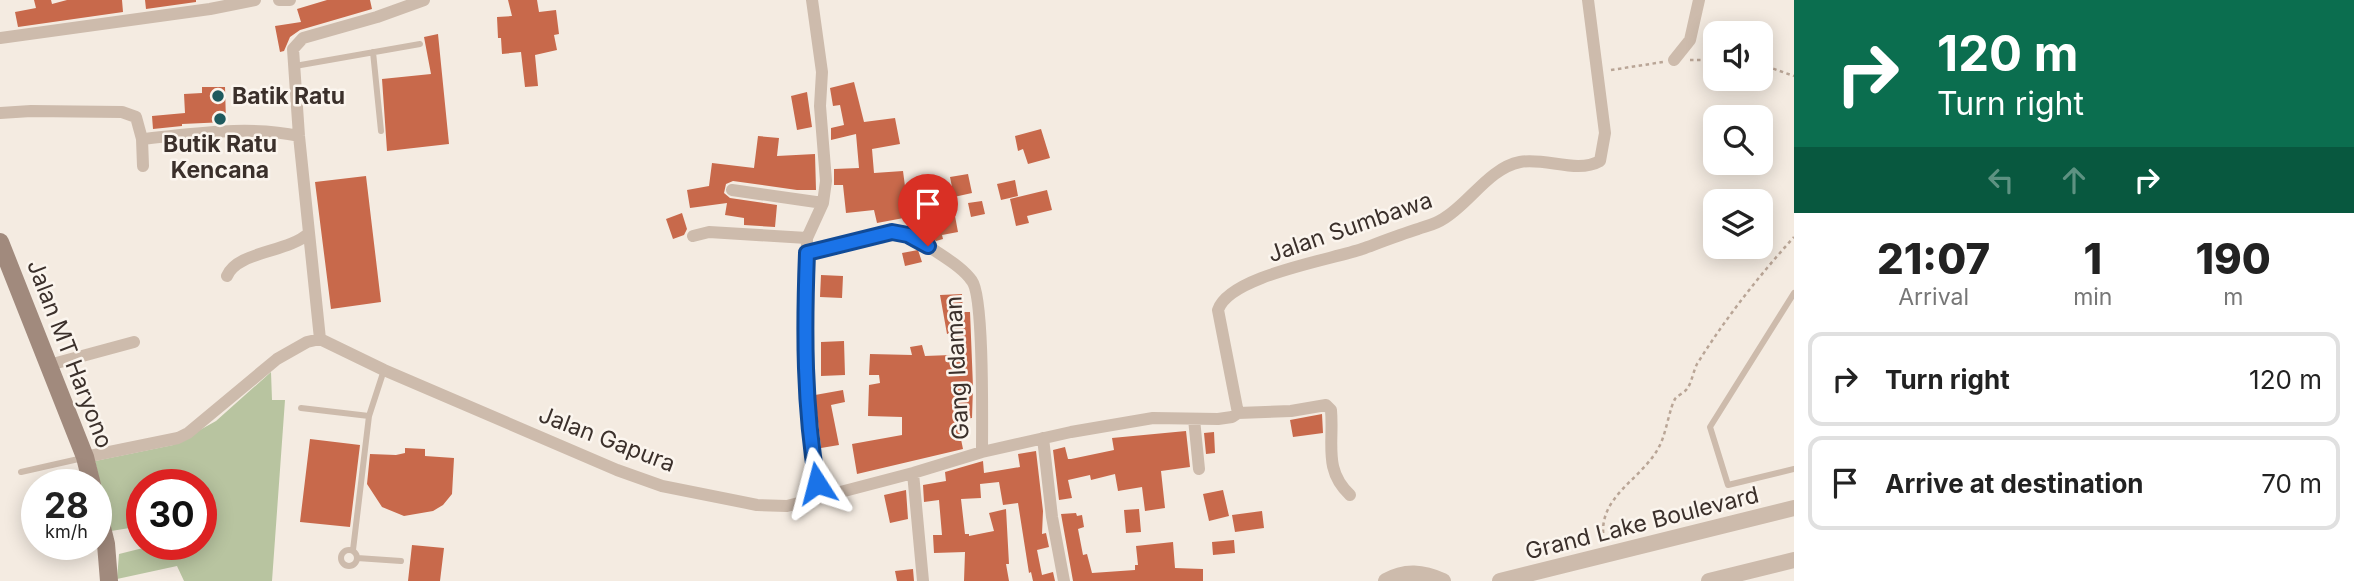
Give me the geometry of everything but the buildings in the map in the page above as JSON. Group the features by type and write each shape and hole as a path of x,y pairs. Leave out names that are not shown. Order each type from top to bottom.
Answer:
{"main road":[{"name":"Jalan MT Haryono","path":"0,243 88,469"},
{"path":"107,560 109,581"}],"street":[{"path":"0,38 210,4 255,0"},
{"path":"279,0 289,0"},
{"path":"85,457 178,438 188,433 277,359 307,342 320,339 293,49 303,38 424,0"},
{"path":"812,0 822,72 820,106 826,181 823,203 807,238 806,385 808,421 819,498"},
{"name":"Jalan Sumbawa","path":"1238,413 1218,310 1226,296 1238,287 1314,261 1359,250 1442,220 1513,164 1537,161 1576,164 1600,161 1605,133 1588,0"},
{"path":"1674,60 1690,40 1699,0"},
{"path":"0,113 122,112 136,117 142,139 143,166"},
{"path":"142,139 212,132 263,131 299,136"},
{"path":"732,190 823,203"},
{"path":"693,236 709,232 807,238"},
{"name":"Gang Idaman","path":"807,253 892,232 900,233 928,246 961,269 974,282 978,297 981,360 982,452"},
{"path":"227,276 235,263 298,242 309,233"},
{"name":"Jalan Gapura","path":"320,339 384,370 617,470 662,486 757,505 787,506 982,452 1153,418 1218,419 1232,417 1238,413 1291,411 1326,405 1331,410 1333,470 1339,485 1350,495"},
{"path":"49,365 134,342"},
{"path":"1194,419 1199,469"},
{"path":"1043,438 1052,517 1064,581"},
{"path":"913,473 923,581"},
{"name":"Grand Lake Boulevard","path":"1500,581 1794,508"},
{"path":"1709,581 1794,560"},
{"path":"1385,580 1406,573 1425,573 1443,581"}],"lane":[{"path":"293,66 420,44"},
{"path":"373,52 381,131"},
{"path":"1794,293 1710,426 1728,485 1794,469"},
{"path":"358,558 353,550 369,416 384,370"},
{"path":"301,408 369,416"},
{"path":"34,469 85,457"},
{"path":"353,550 342,552 341,561 348,566 358,558"},
{"path":"358,558 401,561"}],"path":[{"path":"1598,72 1674,60 1703,60"},
{"path":"1773,69 1794,76"},
{"path":"1607,555 1601,527 1607,508 1616,494 1641,473 1660,446 1674,400 1687,389 1695,367 1760,275 1794,237"}],"green space":[{"path":"271,372 272,400 285,400 272,581 184,581 177,566 117,579 119,554 126,552 126,560 217,560 217,469 126,469 126,529 112,531 112,469 97,469 95,461 173,445 216,421"}],"place":[{"name":"Batik Ratu","path":"218,96"},
{"name":"Butik Ratu Kencana","path":"220,119"}],"route":[{"path":"817,483 808,421 805,373 807,253 892,232 908,235 928,246"}]}
